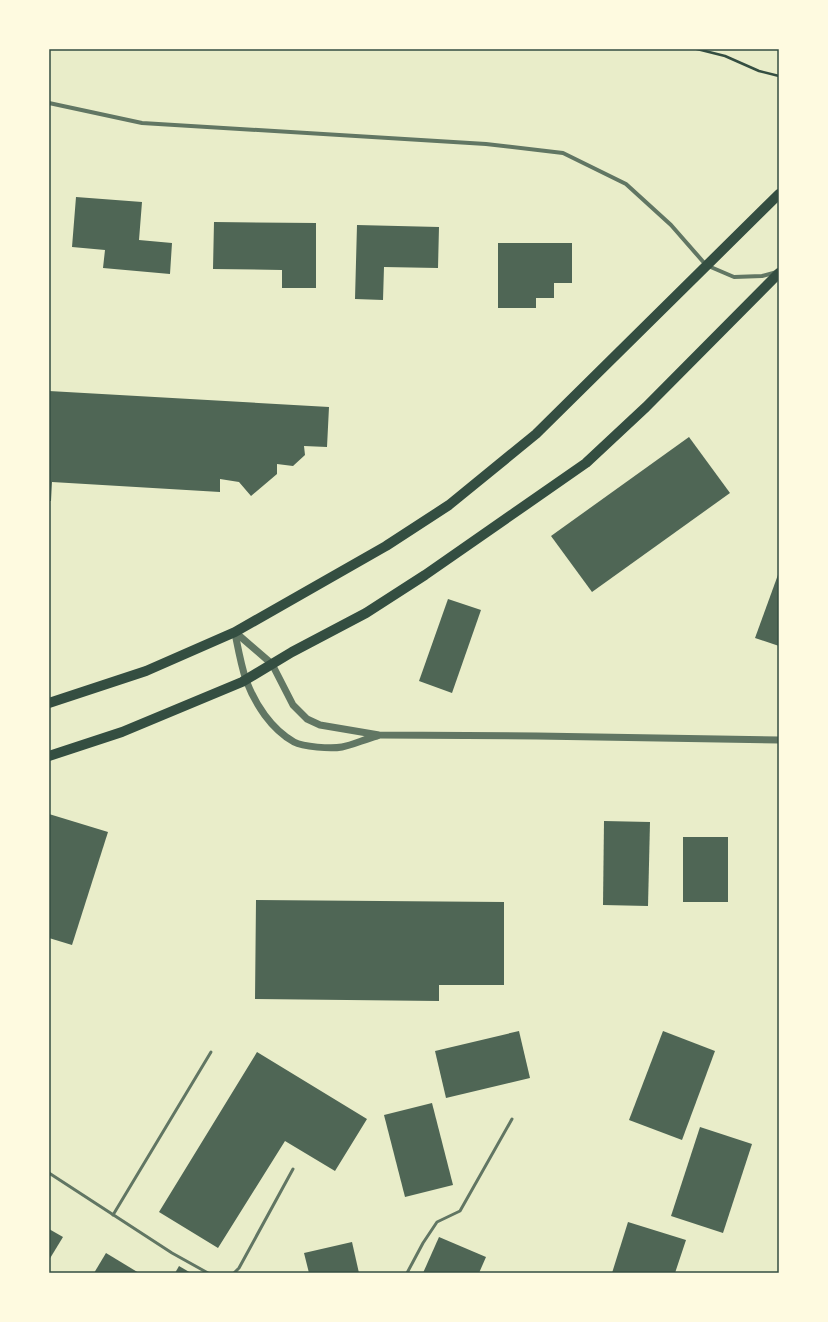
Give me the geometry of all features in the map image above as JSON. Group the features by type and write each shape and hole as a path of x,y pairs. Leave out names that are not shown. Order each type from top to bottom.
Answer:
{"main road":[{"path":"49,704 146,671 235,632 386,546 449,505 536,434 779,194"},
{"path":"49,756 122,732 246,679 366,613 425,575 586,463 646,406 779,272"}],"street":[{"path":"49,104 142,124 486,144 563,153 626,184 671,225 706,265 734,277 762,276 779,272"},
{"path":"235,632 272,664 293,705 307,719 320,724 379,735 779,740"},
{"path":"235,632 246,679 264,715 274,726 295,742 320,748 342,747 379,735"}],"lane":[{"path":"113,1215 211,1052"},
{"path":"407,1273 422,1243 437,1222 460,1211 512,1119"},
{"path":"234,1273 240,1268 293,1170"},
{"path":"49,1173 172,1253 208,1273"}],"path":[{"path":"697,49 724,56 759,71 779,76"}],"building":[{"path":"76,197 142,202 139,240 172,243 170,274 103,268 105,250 72,247"},
{"path":"214,222 316,223 316,288 282,288 282,270 213,269"},
{"path":"357,225 439,227 438,268 384,267 383,300 355,299"},
{"path":"498,243 572,243 572,283 554,283 554,298 536,298 536,308 498,308"},
{"path":"49,391 329,407 327,447 304,446 305,455 293,466 277,464 277,474 251,496 239,482 220,479 220,492 52,482 51,501 49,501"},
{"path":"689,437 730,493 592,592 551,536"},
{"path":"779,572 779,646 755,638"},
{"path":"448,599 481,610 452,693 419,681"},
{"path":"49,814 108,832 72,945 49,938"},
{"path":"604,821 650,822 648,906 603,905"},
{"path":"683,837 728,837 728,902 683,902"},
{"path":"256,900 504,902 504,985 439,985 439,1001 255,999"},
{"path":"519,1031 530,1078 446,1098 435,1051"},
{"path":"663,1031 715,1051 682,1140 629,1120"},
{"path":"257,1052 367,1119 335,1171 285,1141 218,1248 159,1212"},
{"path":"432,1103 453,1185 405,1197 384,1115"},
{"path":"700,1127 752,1144 723,1233 671,1216"},
{"path":"628,1222 686,1240 675,1273 612,1273"},
{"path":"49,1229 63,1237 49,1260"},
{"path":"439,1237 486,1257 479,1273 423,1273"},
{"path":"352,1242 359,1273 309,1273 304,1253"},
{"path":"106,1253 139,1273 94,1273"},
{"path":"179,1266 191,1273 175,1273"}]}
